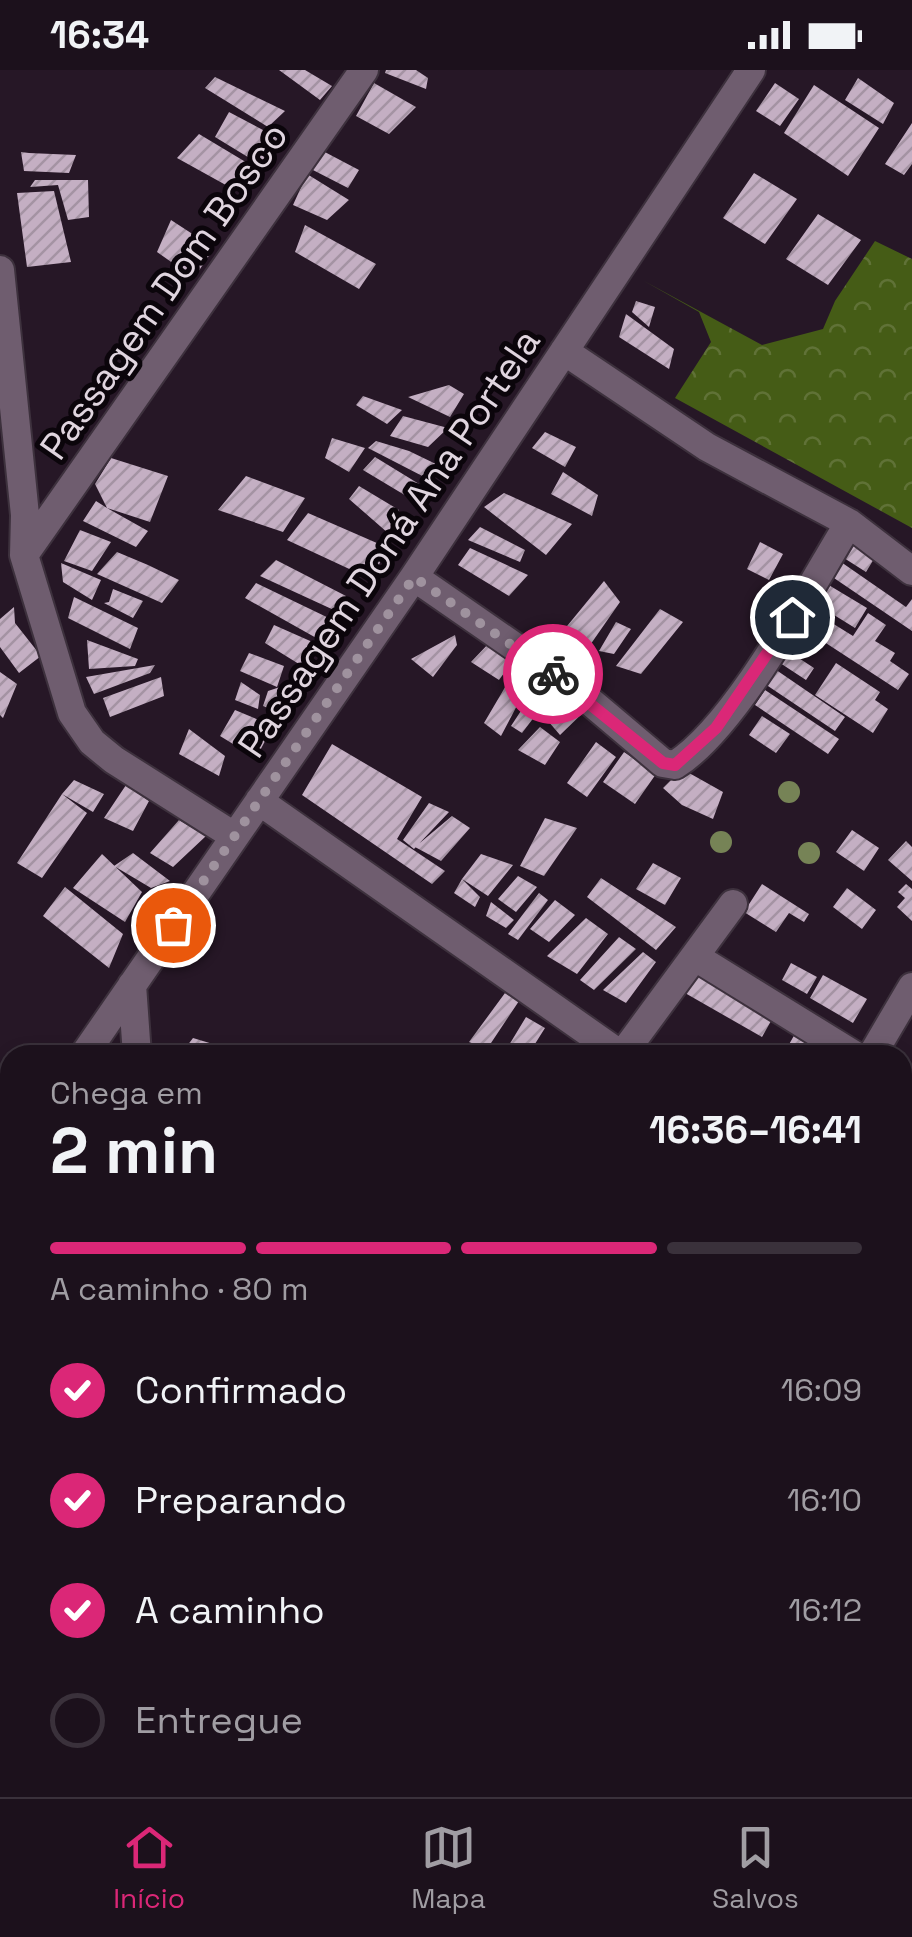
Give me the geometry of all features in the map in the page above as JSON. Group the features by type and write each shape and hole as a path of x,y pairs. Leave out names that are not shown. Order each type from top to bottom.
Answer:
{"street":[{"name":"Passagem Dom Bosco","path":"24,555 364,70"},
{"name":"Passagem Doná Ana Portela","path":"91,1045 414,577 751,70"},
{"path":"0,270 25,516 24,555 72,713 92,742 234,836"},
{"path":"564,351 707,447 849,523 912,571"},
{"path":"0,486 12,490 25,516"},
{"path":"414,577 573,687 663,763 675,765 716,728 772,648 849,523"},
{"path":"259,802 607,1045"},
{"path":"629,1045 697,958 733,904"},
{"path":"697,958 838,1045"},
{"path":"132,985 137,1045"},
{"path":"878,1045 912,987"}],"green space":[{"path":"875,241 912,259 912,528 675,398 711,342 699,312 644,281 762,345 823,329 835,301"}],"building":[{"path":"279,70 305,70 332,86 320,100"},
{"path":"416,70 428,78 426,89 385,73"},
{"path":"215,77 285,111 268,127 205,88"},
{"path":"858,78 894,103 883,124 845,100"},
{"path":"374,83 416,107 389,134 356,116"},
{"path":"775,83 799,99 780,126 756,111"},
{"path":"814,85 879,128 848,176 784,133"},
{"path":"229,112 280,139 269,170 215,137"},
{"path":"912,123 912,164 904,175 885,164"},
{"path":"199,134 249,164 233,189 177,158"},
{"path":"321,150 359,170 348,188 311,169"},
{"path":"21,152 76,155 69,173 24,171"},
{"path":"754,173 797,199 765,244 723,218"},
{"path":"307,174 349,200 327,220 293,205"},
{"path":"35,180 88,180 89,217 68,220 58,185 30,187"},
{"path":"54,191 71,262 27,267 17,193"},
{"path":"818,214 861,240 828,285 786,259"},
{"path":"171,220 214,248 194,278 157,252"},
{"path":"305,225 376,264 359,289 295,252"},
{"path":"636,301 655,307 649,327 632,312"},
{"path":"626,314 674,349 669,369 619,337"},
{"path":"449,385 464,394 450,417 408,397"},
{"path":"363,396 402,410 387,424 356,405"},
{"path":"403,416 448,428 428,447 390,436"},
{"path":"545,432 576,447 565,467 532,448"},
{"path":"332,438 365,448 349,472 325,458"},
{"path":"376,441 440,466 432,481 368,448"},
{"path":"375,457 424,487 413,500 363,470"},
{"path":"111,458 168,476 150,522 107,508 95,484"},
{"path":"563,472 598,495 592,516 551,494"},
{"path":"246,476 305,498 283,532 218,510"},
{"path":"359,486 399,510 388,533 349,499"},
{"path":"504,493 572,524 546,555 484,507"},
{"path":"96,501 148,531 136,547 83,521"},
{"path":"308,513 386,547 373,580 287,540"},
{"path":"480,527 525,550 520,562 468,540"},
{"path":"80,530 111,542 92,571 64,561"},
{"path":"850,531 880,549 866,572 836,553"},
{"path":"760,542 783,554 769,580 747,569"},
{"path":"470,548 528,575 509,596 458,565"},
{"path":"117,552 179,580 162,603 97,574"},
{"path":"276,560 346,596 336,611 260,576"},
{"path":"841,562 906,607 912,599 912,631 831,576"},
{"path":"61,563 101,580 92,600 63,582"},
{"path":"817,578 867,608 855,628 805,597"},
{"path":"604,581 620,602 588,648 563,631"},
{"path":"256,583 335,621 327,644 245,598"},
{"path":"113,589 143,601 133,618 104,603 109,602"},
{"path":"74,597 138,628 130,649 68,618"},
{"path":"803,605 853,636 868,613 886,625 875,641 895,653 890,661 909,674 898,690 792,621"},
{"path":"14,607 15,623 41,656 19,673 0,647 0,619"},
{"path":"660,609 683,622 641,674 616,666"},
{"path":"616,622 631,629 614,654 599,651"},
{"path":"274,625 317,644 307,669 265,643"},
{"path":"455,635 457,645 433,677 411,659"},
{"path":"87,640 138,659 135,666 89,669"},
{"path":"491,641 516,657 499,680 471,662"},
{"path":"785,649 814,668 806,680 777,661"},
{"path":"249,653 284,666 277,687 240,671"},
{"path":"766,663 845,717 835,731 756,678"},
{"path":"836,663 880,692 875,700 888,709 873,733 815,695"},
{"path":"155,665 150,673 94,694 86,677"},
{"path":"518,665 531,679 501,736 484,723"},
{"path":"0,672 17,684 3,718 0,715"},
{"path":"161,677 164,696 110,717 103,698"},
{"path":"241,682 260,695 258,709 235,700"},
{"path":"538,685 548,699 522,733 511,726"},
{"path":"283,686 291,688 288,716 263,706 268,691"},
{"path":"568,687 589,707 560,735 542,714"},
{"path":"765,690 839,739 828,754 755,705"},
{"path":"235,710 273,726 256,758 220,736"},
{"path":"762,716 790,734 776,753 749,735"},
{"path":"540,727 560,742 545,765 518,750"},
{"path":"189,729 225,756 219,776 179,754"},
{"path":"596,742 616,757 587,797 567,783"},
{"path":"332,744 422,797 397,839 445,871 432,884 302,795"},
{"path":"624,752 656,774 635,804 603,782"},
{"path":"682,769 723,792 713,819 682,805 663,788"},
{"path":"74,780 104,794 93,812 62,794"},
{"path":"126,785 149,801 133,831 104,818"},
{"path":"62,794 87,813 42,878 17,863"},
{"path":"429,803 449,812 414,849 403,840"},
{"path":"452,816 470,828 441,861 415,847"},
{"path":"545,818 577,828 544,876 520,866"},
{"path":"179,820 206,836 173,867 150,853"},
{"path":"852,830 879,848 864,871 836,852"},
{"path":"906,841 912,847 912,881 888,860"},
{"path":"133,853 170,881 151,888 114,866"},
{"path":"102,854 142,892 125,922 73,888"},
{"path":"481,854 513,865 488,896 462,879"},
{"path":"653,863 681,878 665,905 636,889"},
{"path":"518,876 537,887 516,912 498,899"},
{"path":"601,878 676,927 656,950 587,897"},
{"path":"462,879 480,897 475,907 454,893"},
{"path":"762,884 809,914 804,922 789,913 776,932 744,912"},
{"path":"906,884 912,889 912,921 897,907 905,898 898,892"},
{"path":"65,887 123,934 109,968 43,916"},
{"path":"847,888 876,910 862,929 833,907"},
{"path":"539,893 548,900 518,940 508,934"},
{"path":"555,900 575,915 549,942 530,929"},
{"path":"491,902 514,920 506,928 486,916"},
{"path":"586,918 608,934 577,974 547,956"},
{"path":"619,937 636,949 594,990 580,980"},
{"path":"643,952 656,962 626,1003 603,990"},
{"path":"693,963 796,1022 790,1032 771,1021 762,1037 678,989"},
{"path":"791,963 817,977 807,994 782,980"},
{"path":"823,975 867,999 853,1023 810,998"},
{"path":"505,993 519,1001 490,1045 469,1042"},
{"path":"526,1017 545,1028 534,1045 509,1045"},
{"path":"800,1025 822,1037 818,1045 789,1045"},
{"path":"193,1038 216,1045 188,1045"}],"way so far":[{"path":"173,925 414,577 553,674"}],"route":[{"path":"553,674 663,763 675,765 716,728 792,617"}]}
